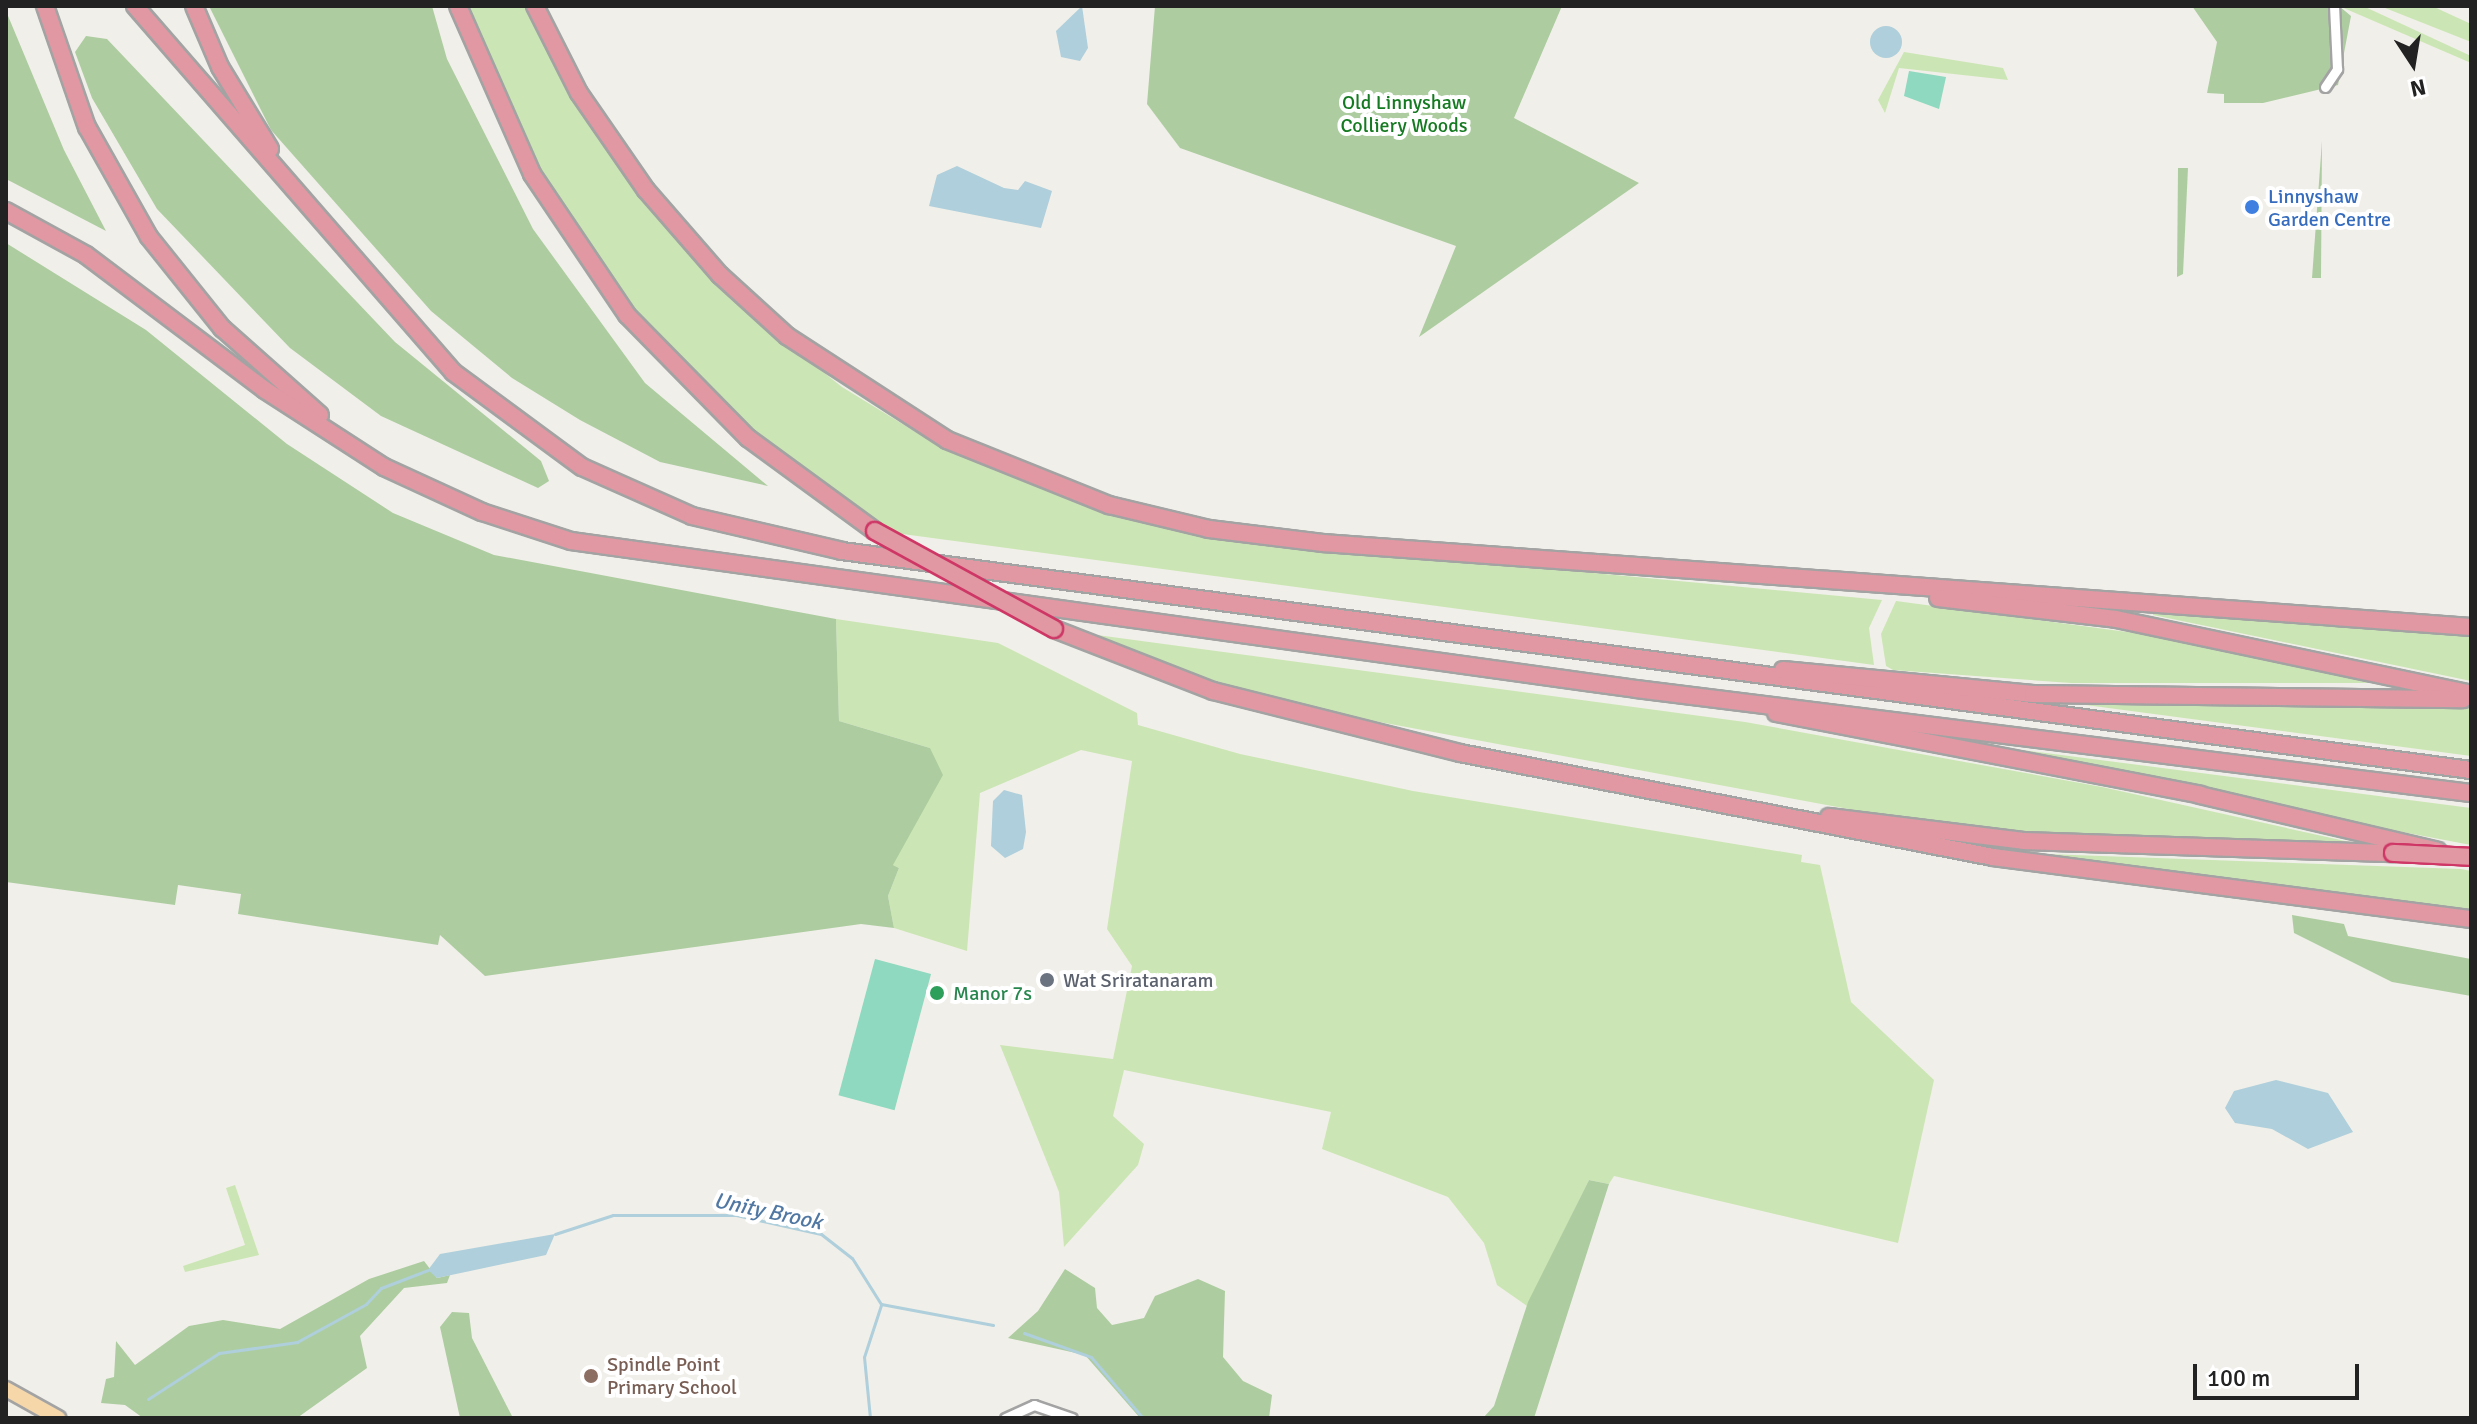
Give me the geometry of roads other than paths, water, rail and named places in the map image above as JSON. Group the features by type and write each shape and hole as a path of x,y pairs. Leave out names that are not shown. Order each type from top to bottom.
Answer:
{"highway":[{"path":"45,6 87,127 163,257 241,347 384,467"},
{"path":"135,6 419,337 488,403 582,467 692,516 842,551 2471,770"},
{"path":"194,6 239,103 306,204"},
{"path":"458,6 532,174 627,315 748,438 875,531 1054,629 1213,691 1331,724 1735,806 2093,873 2471,919"},
{"path":"535,6 610,141 700,254 821,362 947,440 1109,505 1209,529 1631,565 2471,627"},
{"path":"6,211 86,255 265,390 384,467 482,512 606,549 1636,689 2471,793"},
{"path":"1631,565 2116,619 2418,682 2471,696"},
{"path":"1646,657 2033,694 2471,696"},
{"path":"1636,689 2200,795 2471,857"},
{"path":"1735,806 2024,841 2471,857"}],"main road":[{"path":"6,1389 58,1418"}],"street":[{"path":"2325,87 2337,69 2334,6"},
{"path":"1005,1418 1034,1405 1072,1418"}],"water":[{"path":"1082,6 1088,48 1080,61 1061,57 1056,31"},
{"path":"1886,26 1897,31 1902,42 1897,53 1886,58 1875,53 1870,42 1875,31"},
{"path":"957,166 1004,188 1018,190 1025,181 1052,191 1041,228 929,206 937,175"},
{"path":"1004,790 1022,795 1026,832 1023,849 1005,858 991,846 993,801"},
{"path":"2276,1080 2328,1093 2353,1132 2308,1149 2272,1129 2235,1123 2225,1108 2234,1091"},
{"path":"555,1234 546,1255 437,1278 428,1270 440,1254"}],"waterway":[{"name":"Unity Brook","path":"555,1234 613,1215 736,1215 821,1234 852,1258 881,1304 993,1325"},
{"name":"Unity Brook","path":"148,1399 219,1353 297,1342 366,1304 381,1288 428,1270"},
{"path":"870,1418 864,1357 881,1305"},
{"name":"Unity Brook","path":"1024,1333 1091,1357 1143,1418"}],"place":[{"name":"Linnyshaw Garden Centre","path":"2252,207"},
{"name":"Wat Sriratanaram","path":"1047,980"},
{"name":"Manor 7s","path":"937,993"},
{"name":"Spindle Point Primary School","path":"591,1376"}],"park label":[{"name":"Old Linnyshaw Colliery Woods","path":"1404,114"}]}
